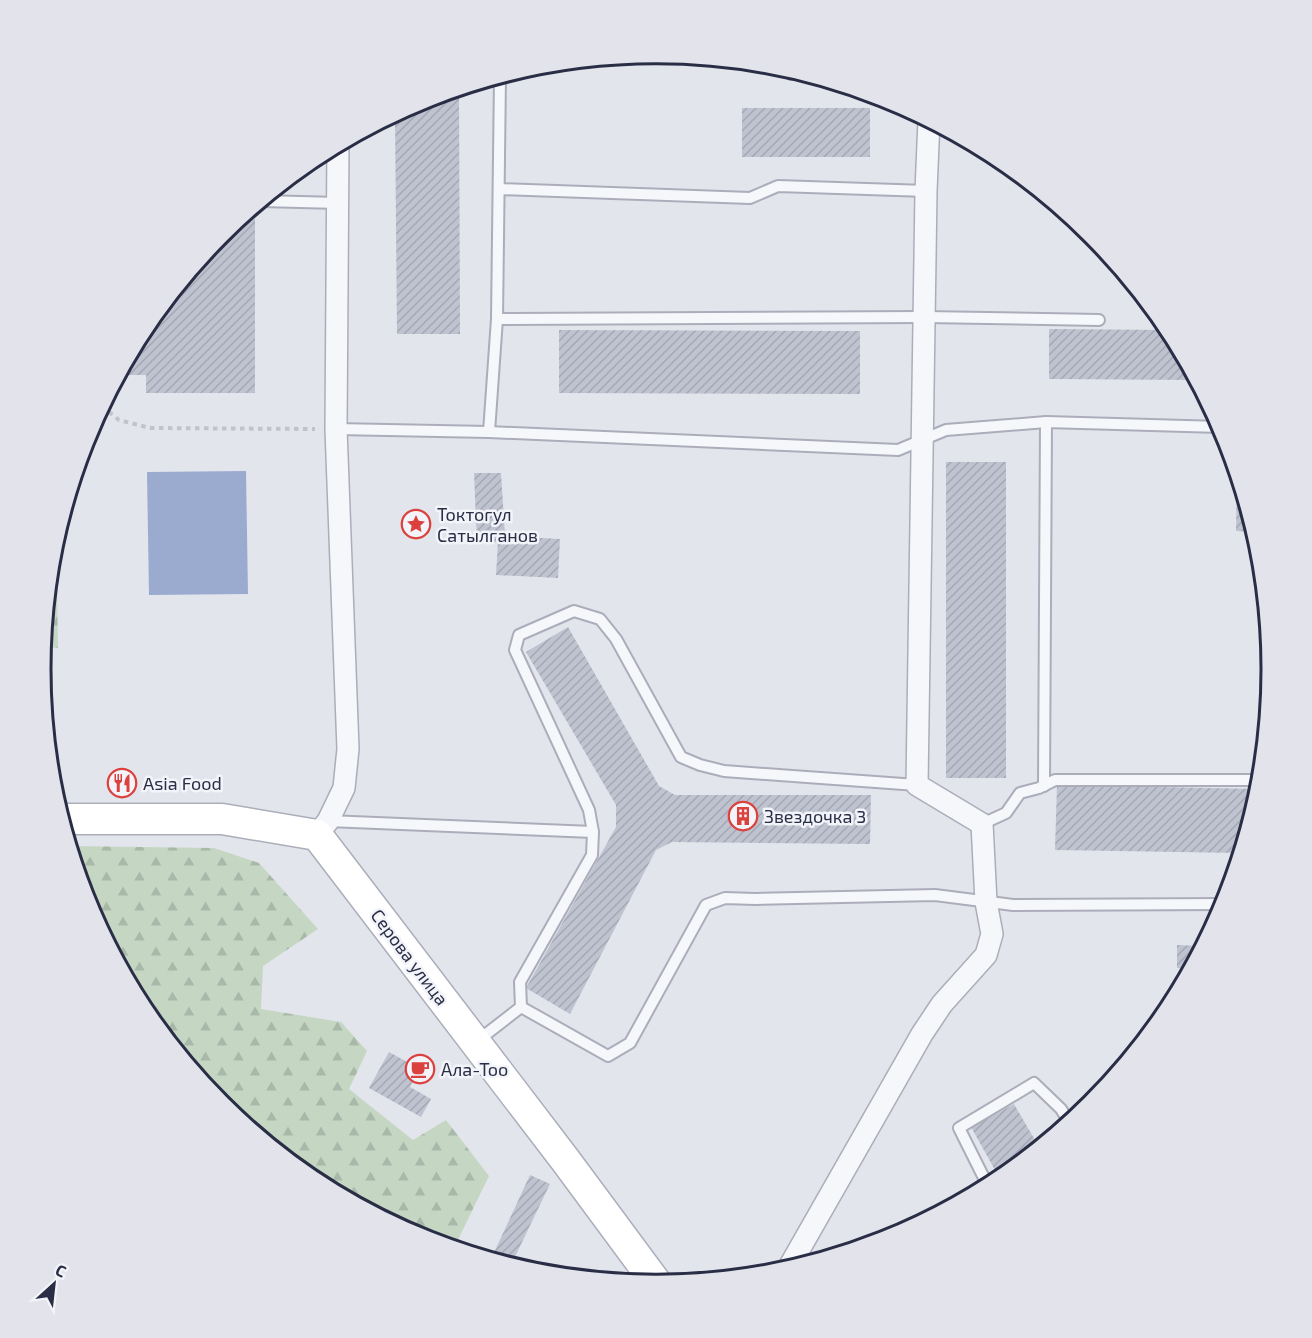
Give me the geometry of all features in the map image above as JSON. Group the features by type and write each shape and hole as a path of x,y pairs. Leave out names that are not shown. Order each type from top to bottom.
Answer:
{"main road":[{"path":"70,819 222,819 322,828"},
{"name":"Серова улица","path":"322,828 476,1042 649,1274"}],"street":[{"path":"795,1257 922,1034 942,1004 986,955 992,934 986,902 982,824 917,785 929,129"},
{"path":"322,828 344,788 348,748 336,429 338,155"}],"lane":[{"path":"489,432 497,319 500,85"},
{"path":"499,189 750,198 778,186 926,191"},
{"path":"273,201 339,203"},
{"path":"497,319 924,317 1100,320"},
{"path":"336,429 489,432 898,450 946,430 1046,422 1210,427"},
{"path":"1044,786 1046,422"},
{"path":"520,1007 520,982 592,855 593,832 589,810 515,650 519,635 574,611 600,619 616,639 681,757 700,765 724,771 917,785"},
{"path":"982,824 1006,813 1020,793 1055,780 1250,780"},
{"path":"322,828 593,832"},
{"path":"520,1007 608,1056 630,1043 705,904 725,898 935,895 1013,906 1214,904"},
{"path":"476,1042 520,1007"},
{"path":"984,1177 959,1128 1034,1083 1065,1115"}],"path":[{"path":"108,411 119,420 150,428 336,429"}],"green space":[{"path":"57,586 57,589 58,648 52,648"},
{"path":"78,846 214,848 259,863 318,929 263,966 261,1009 341,1022 367,1051 349,1089 413,1140 446,1120 489,1176 458,1240 388,1212 353,1193 288,1149 228,1097 201,1068 153,1005 113,937 97,901"}],"water":[{"path":"246,471 248,594 149,595 147,472"}],"building":[{"path":"459,97 460,334 397,334 395,123"},
{"path":"742,108 870,108 870,157 742,157"},
{"path":"255,216 255,393 146,393 146,375 127,375 176,301 201,270"},
{"path":"1049,329 1157,330 1188,380 1049,379"},
{"path":"559,330 860,331 860,394 559,393"},
{"path":"946,462 1006,462 1006,778 946,778"},
{"path":"474,473 501,473 505,536 560,539 558,578 496,575 498,542 477,543"},
{"path":"1237,500 1244,531 1236,531"},
{"name":"Звездочка 3","path":"568,627 659,786 675,795 871,795 870,844 672,842 656,850 570,1014 526,988 616,827 616,805 526,652"},
{"name":"Asia Food","path":"132,777 134,789 112,789 111,778"},
{"path":"1057,785 1249,789 1232,853 1055,850"},
{"path":"1177,945 1194,946 1182,968 1177,968"},
{"path":"389,1052 420,1069 410,1087 431,1099 421,1117 369,1088"},
{"path":"1014,1104 1035,1140 995,1170 971,1127"},
{"path":"530,1175 550,1184 515,1257 494,1252"}],"place":[{"name":"Токтогул Сатылганов","path":"416,524"},
{"name":"Asia Food","path":"122,783"},
{"name":"Звездочка 3","path":"743,816"},
{"name":"Ала-Тоо","path":"420,1069"}]}
